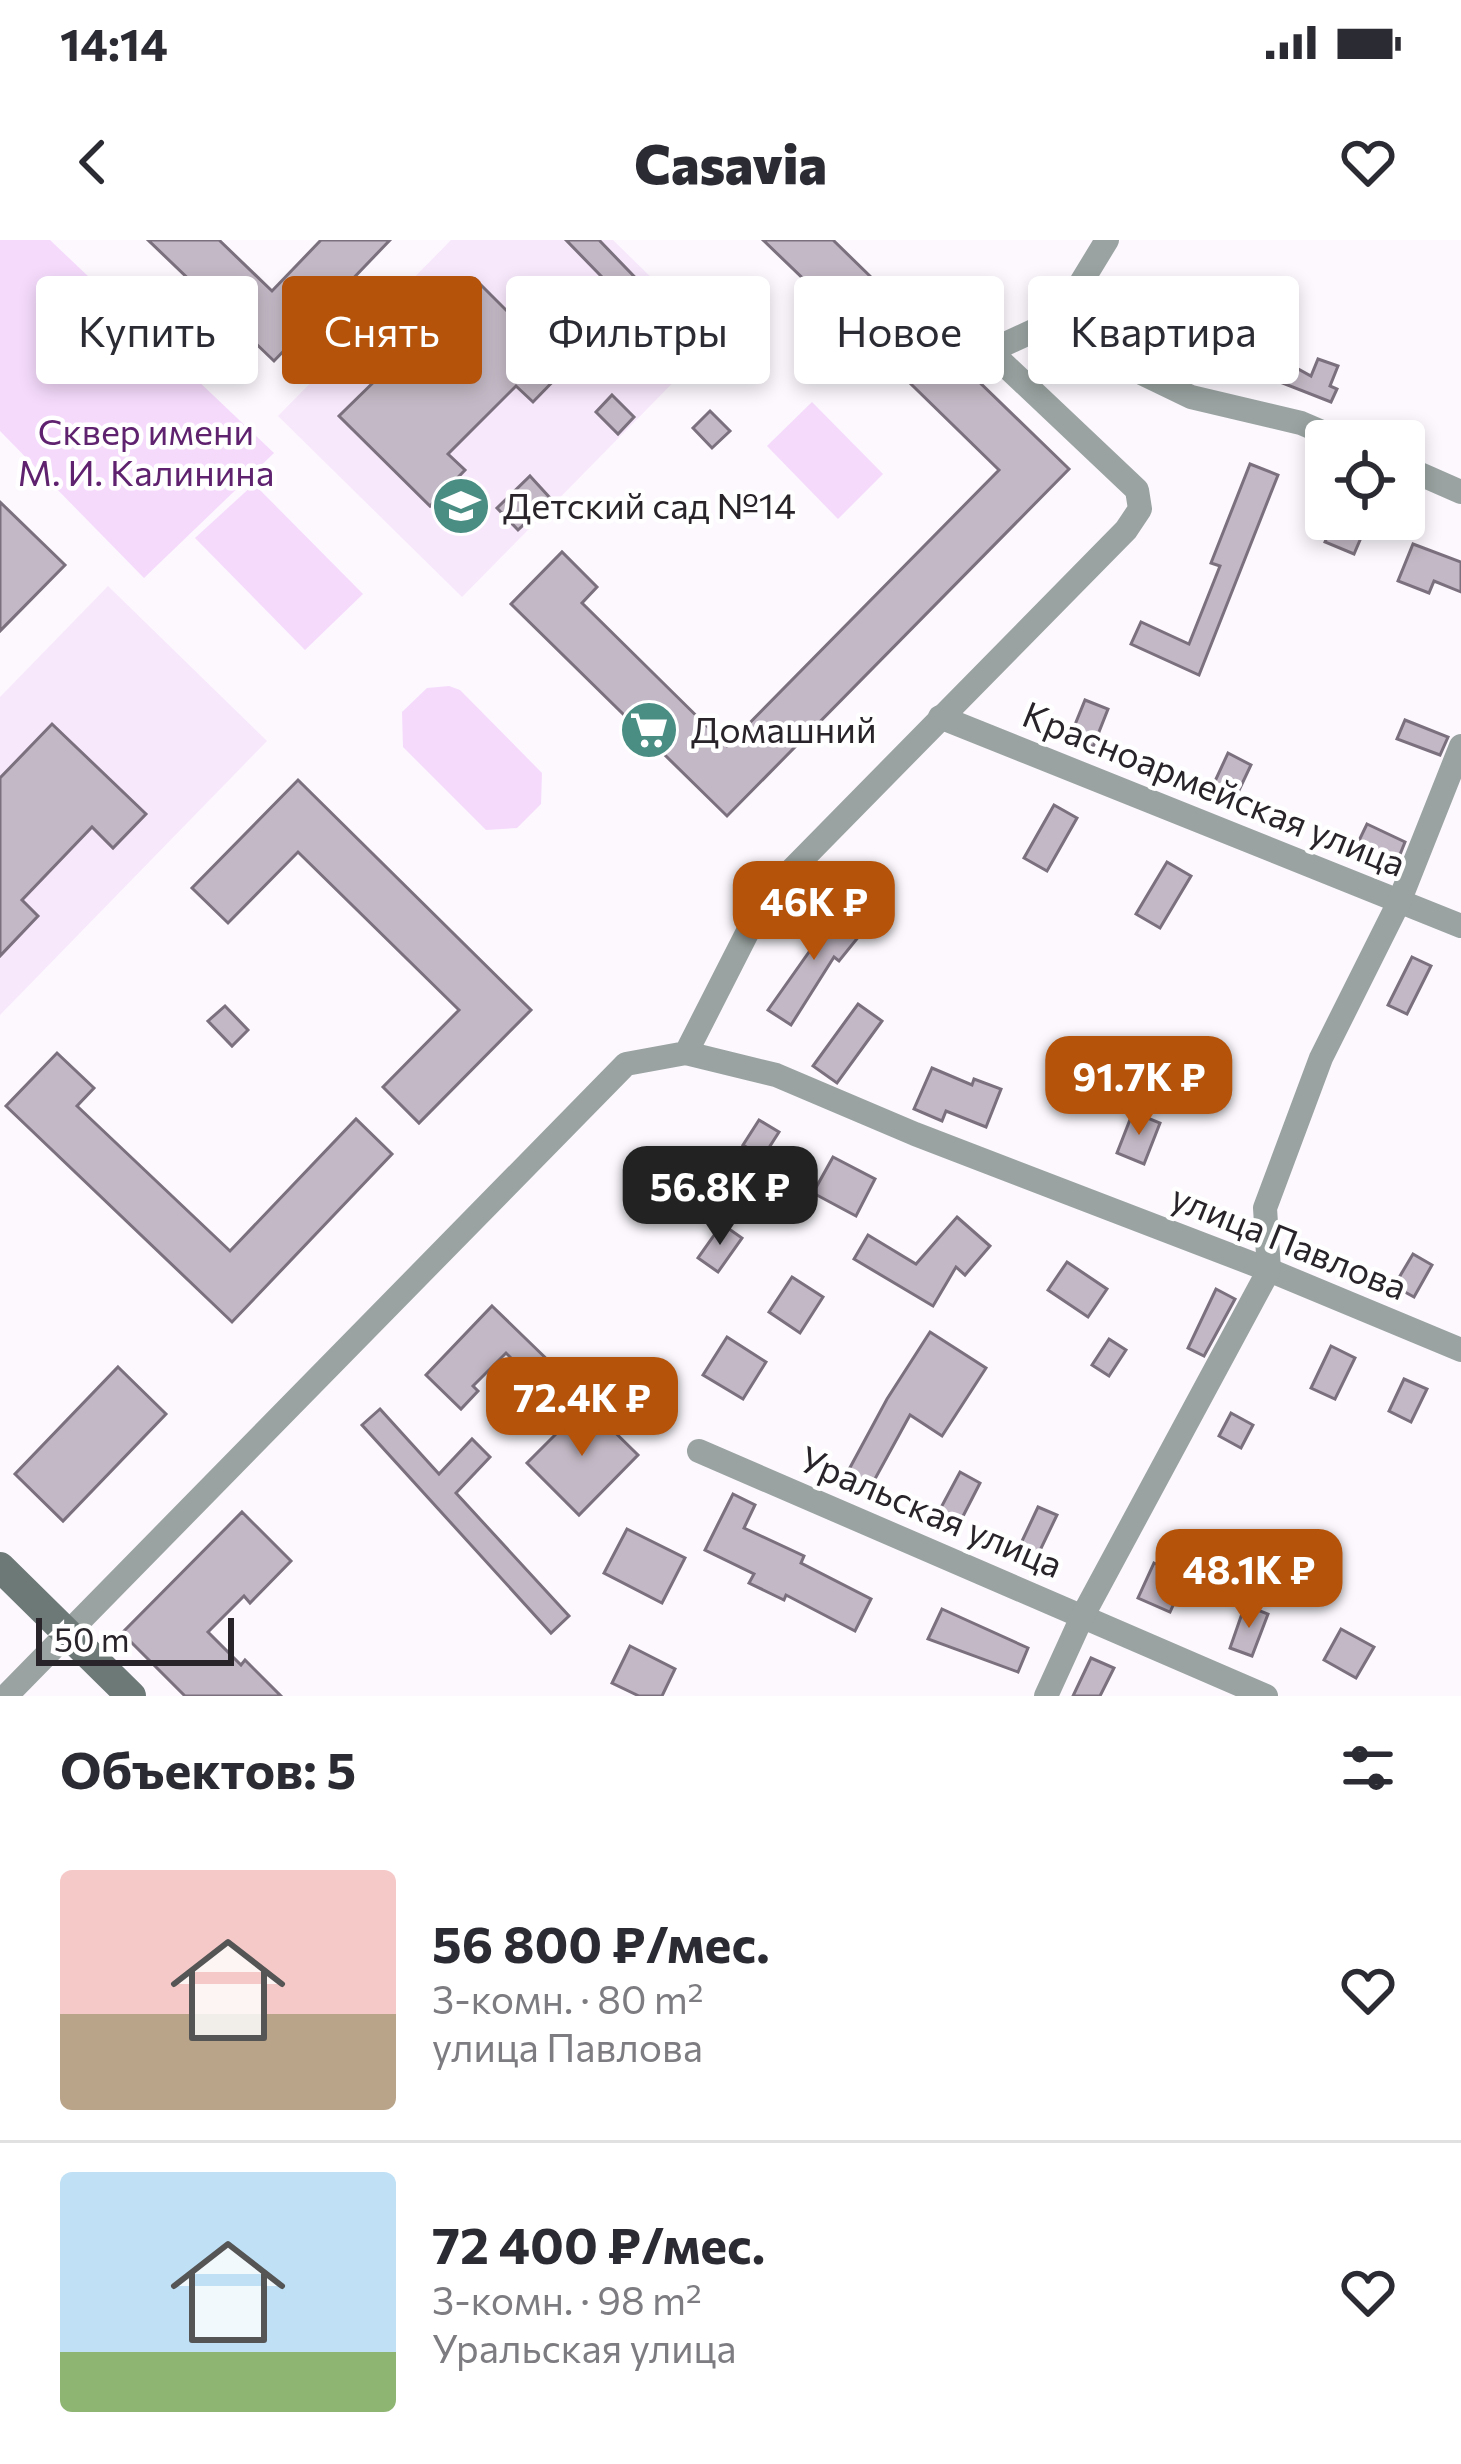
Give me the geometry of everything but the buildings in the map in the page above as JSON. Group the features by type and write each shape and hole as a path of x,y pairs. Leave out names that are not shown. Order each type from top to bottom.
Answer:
{"main road":[{"path":"0,1567 131,1696"}],"street":[{"path":"1085,276 1107,240"},
{"path":"6,1696 626,1064 686,1053 766,896 1126,530 1140,509 1137,490 990,351 1028,333"},
{"path":"1164,384 1191,397 1305,425"},
{"path":"1425,476 1461,492"},
{"name":"Красноармейская улица","path":"940,717 1461,926"},
{"path":"1046,1696 1082,1617 1269,1270 1265,1208 1321,1058 1399,902 1461,746"},
{"name":"улица Павлова","path":"686,1053 776,1075 1461,1350"},
{"name":"Уральская улица","path":"699,1451 1265,1696"}],"shaded area":[{"name":"Детский сад №14","path":"451,240 613,240 650,276 506,276 506,384 672,384 462,597 278,416 309,384 482,384 482,276 416,276"},
{"path":"108,586 267,741 0,1015 0,697"}],"green space":[{"name":"Сквер имени М. И. Калинина","path":"0,240 50,240 88,276 36,276 36,384 201,384 274,453 144,578 0,431"},
{"path":"812,402 883,474 838,519 767,446"},
{"path":"254,484 363,594 305,650 195,538"},
{"path":"427,688 460,690 542,773 541,804 517,828 486,830 403,747 402,712"}],"place":[{"name":"Детский сад №14","path":"461,506"},
{"name":"Домашний","path":"649,730"}]}
